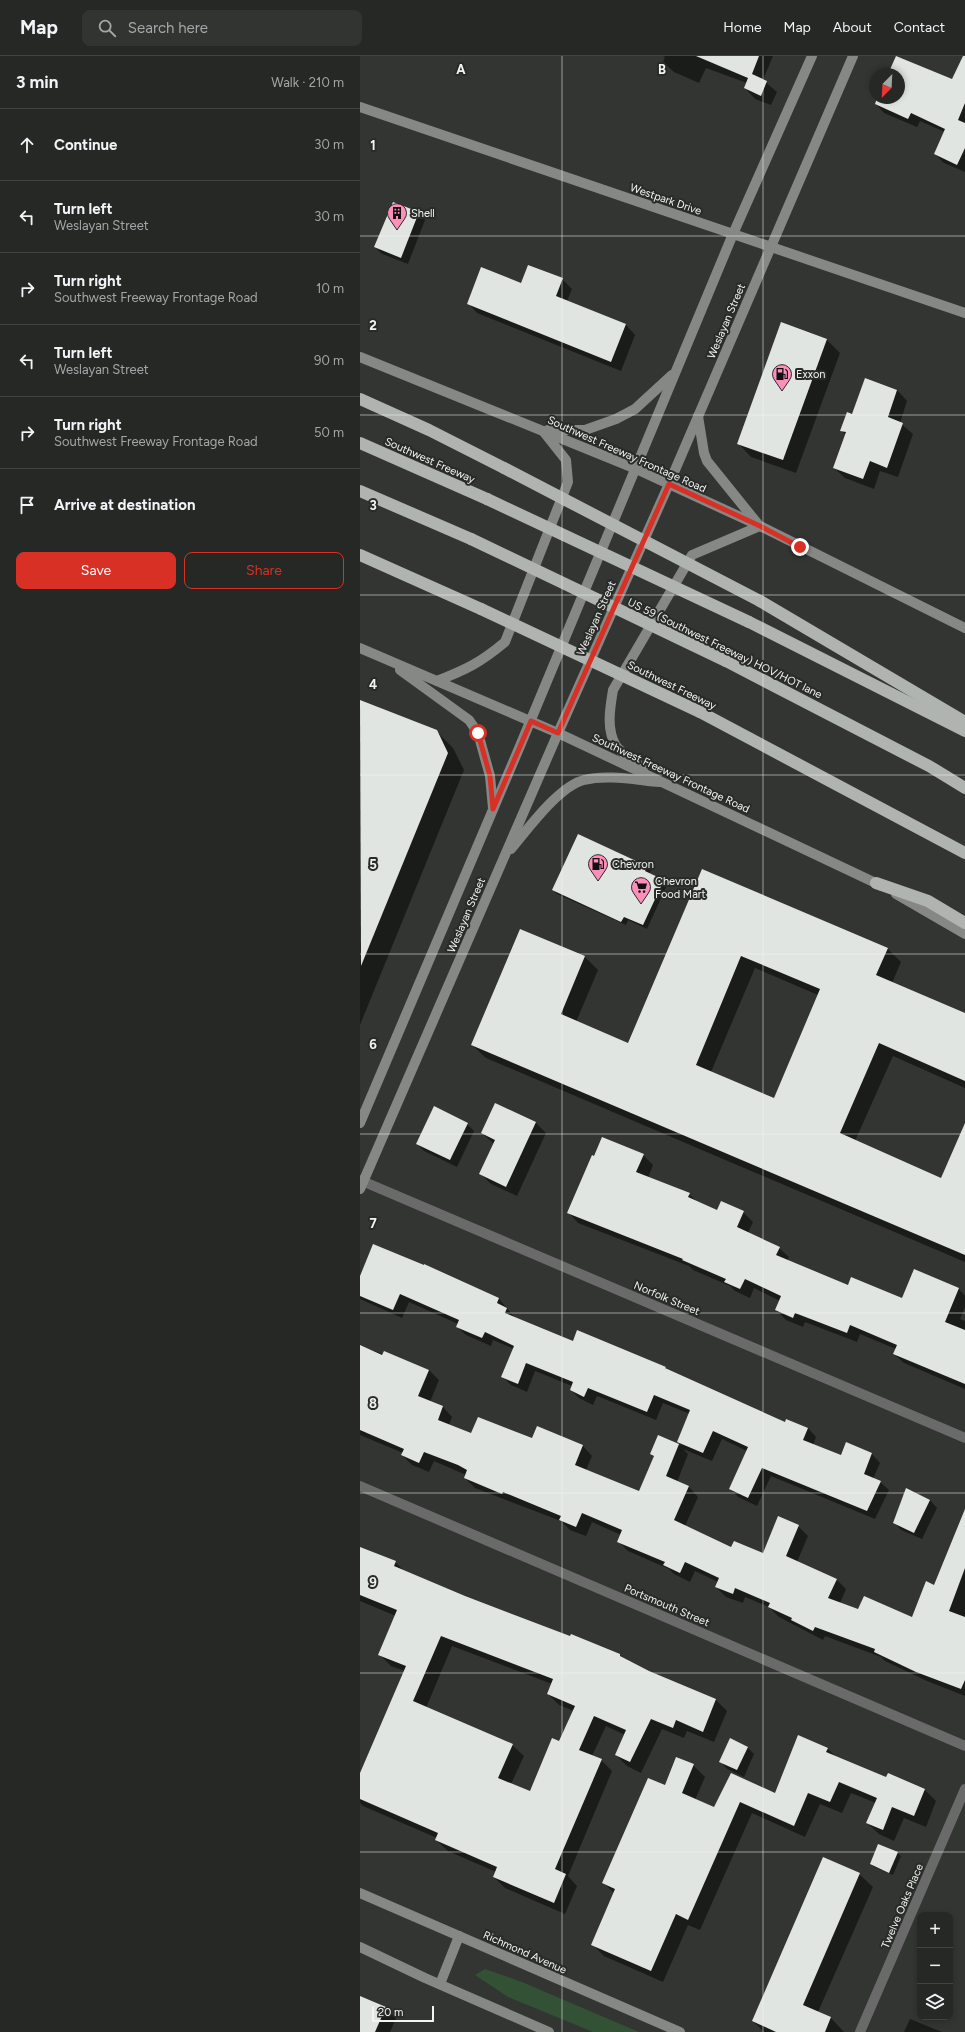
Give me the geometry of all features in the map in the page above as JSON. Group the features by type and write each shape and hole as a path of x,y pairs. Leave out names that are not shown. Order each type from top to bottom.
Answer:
{"highway":[{"path":"360,399 429,430 760,601 965,722"},
{"name":"Southwest Freeway","path":"360,443 487,499 749,622 965,730"},
{"name":"US 59 (Southwest Freeway) HOV/HOT lane","path":"360,491 471,539 726,661 929,766 965,788"},
{"name":"Southwest Freeway","path":"362,556 700,712 965,853"},
{"path":"876,883 928,902 965,922"}],"main road":[{"name":"Weslayan Street","path":"360,1122 531,721 634,468 733,234 812,56"},
{"name":"Weslayan Street","path":"361,1184 558,733 669,484 853,56"},
{"name":"Westpark Drive","path":"360,107 965,313"},
{"name":"Southwest Freeway Frontage Road","path":"360,357 634,468 760,526 965,628"},
{"path":"542,430 585,430 616,419 635,409 676,371"},
{"path":"655,778 617,746 610,724 609,712 613,690 692,555 760,526 707,461 704,454 698,415"},
{"path":"437,681 467,669 484,660 505,642 568,482 566,460 542,430"},
{"name":"Southwest Freeway Frontage Road","path":"360,648 387,661 531,721 666,783 876,883 965,934"},
{"path":"387,661 469,720 480,739 490,776 493,809"},
{"path":"504,856 554,799 576,782 585,780 612,779 666,783"},
{"name":"Richmond Avenue","path":"360,1893 680,2032"},
{"path":"440,1984 459,1936"},
{"path":"360,1947 549,2032"}],"street":[{"name":"Norfolk Street","path":"361,1184 965,1438"},
{"name":"Portsmouth Street","path":"360,1486 965,1746"},
{"name":"Twelve Oaks Place","path":"860,2032 965,1789"}],"green space":[{"path":"485,1969 522,1982 639,2032 593,2032 508,1997 475,1975"}],"building":[{"path":"696,56 759,56 752,74 767,81 761,96 744,88 748,78"},
{"path":"896,56 952,79 963,56 965,56 965,103 958,120 965,123 965,148 957,165 934,154 945,129 911,113 908,119 875,104 905,104 905,68 891,68"},
{"name":"Shell","path":"393,202 419,212 401,258 374,247"},
{"path":"528,265 563,278 556,296 626,324 611,362 467,304 481,267 521,283"},
{"name":"Exxon","path":"781,322 827,339 783,460 737,444"},
{"path":"865,378 897,390 888,417 903,423 887,468 870,461 863,479 833,468 846,432 840,431 847,412 852,414"},
{"path":"360,700 437,730 448,753 361,966"},
{"name":"Chevron","path":"578,834 647,866 645,871 664,880 643,925 624,917 621,922 552,890"},
{"path":"702,869 888,948 876,975 965,1013 965,1081 879,1043 840,1133 941,1178 965,1123 965,1255 471,1045 520,929 585,956 561,1014 628,1043","holes":["741,956 820,989 774,1098 696,1065"]},
{"path":"495,1103 536,1122 506,1187 479,1174 495,1140 481,1133"},
{"path":"434,1106 468,1123 450,1160 416,1144"},
{"path":"602,1137 644,1154 636,1172 690,1193 688,1197 717,1210 721,1201 744,1211 737,1227 780,1247 776,1255 848,1285 851,1277 902,1298 914,1269 959,1288 945,1322 965,1330 965,1384 893,1354 897,1345 850,1325 847,1333 795,1313 793,1318 775,1310 781,1296 745,1279 740,1289 724,1282 726,1279 682,1260 683,1259 567,1213 592,1155 594,1156"},
{"path":"373,1244 424,1264 499,1298 497,1303 507,1308 505,1313 573,1341 577,1330 666,1367 665,1368 785,1422 786,1419 808,1428 803,1440 841,1455 846,1442 872,1453 864,1474 881,1481 867,1511 762,1468 748,1498 729,1489 748,1447 713,1431 703,1453 677,1442 690,1410 654,1395 647,1412 588,1388 584,1397 570,1390 573,1382 526,1363 518,1384 501,1377 514,1346 485,1332 482,1338 456,1327 459,1320 400,1294 393,1310 360,1296 360,1276"},
{"path":"360,1345 382,1355 384,1351 429,1370 418,1396 443,1406 438,1420 471,1433 478,1417 532,1438 537,1426 583,1445 575,1465 639,1491 654,1456 650,1454 658,1435 679,1444 666,1476 689,1486 674,1520 731,1547 734,1541 763,1553 778,1516 799,1525 786,1556 837,1579 828,1598 858,1609 864,1596 912,1617 926,1581 934,1585 965,1509 965,1568 949,1611 965,1617 965,1680 961,1689 916,1672 874,1652 875,1649 815,1627 813,1631 791,1620 792,1618 768,1607 770,1603 735,1588 733,1594 715,1587 719,1578 685,1562 680,1573 663,1565 665,1562 617,1542 622,1530 582,1513 576,1527 559,1520 561,1516 464,1478 467,1470 458,1465 424,1452 419,1463 401,1455 404,1449 360,1430"},
{"path":"906,1488 930,1500 914,1533 893,1523"},
{"path":"360,1547 396,1561 394,1566 465,1596 570,1636 571,1634 620,1654 620,1656 649,1671 716,1699 703,1732 676,1720 673,1728 651,1719 630,1762 615,1755 626,1730 594,1716 579,1750 602,1759 555,1869 566,1874 554,1903 493,1877 497,1867 435,1840 438,1833 360,1799 360,1773 406,1666 378,1655 397,1610 360,1595","holes":["441,1636 553,1679 547,1694 575,1706 559,1741 552,1738 530,1791 498,1778 513,1744 413,1701"]},
{"path":"798,1735 828,1748 826,1752 886,1777 888,1773 925,1789 914,1816 892,1807 883,1830 866,1823 877,1798 839,1782 830,1802 808,1793 794,1826 740,1802 688,1920 676,1914 651,1971 591,1945 615,1889 602,1883 648,1778 665,1785 676,1757 694,1764 682,1793 714,1807 731,1773 775,1793"},
{"path":"730,1738 748,1747 737,1770 719,1762"},
{"path":"878,1844 898,1852 889,1873 870,1864"},
{"path":"823,1857 860,1873 803,2005 831,2017 825,2032 776,2032 752,2021"},
{"path":"360,1996 386,2007 375,2032 360,2032"}],"place":[{"name":"Shell","path":"397,230"},
{"name":"Exxon","path":"782,391"},
{"name":"Chevron","path":"598,881"},
{"name":"Chevron Food Mart","path":"641,904"}],"route":[{"path":"478,733 490,776 493,809 531,721 558,733 669,484 760,526 800,547"}]}
